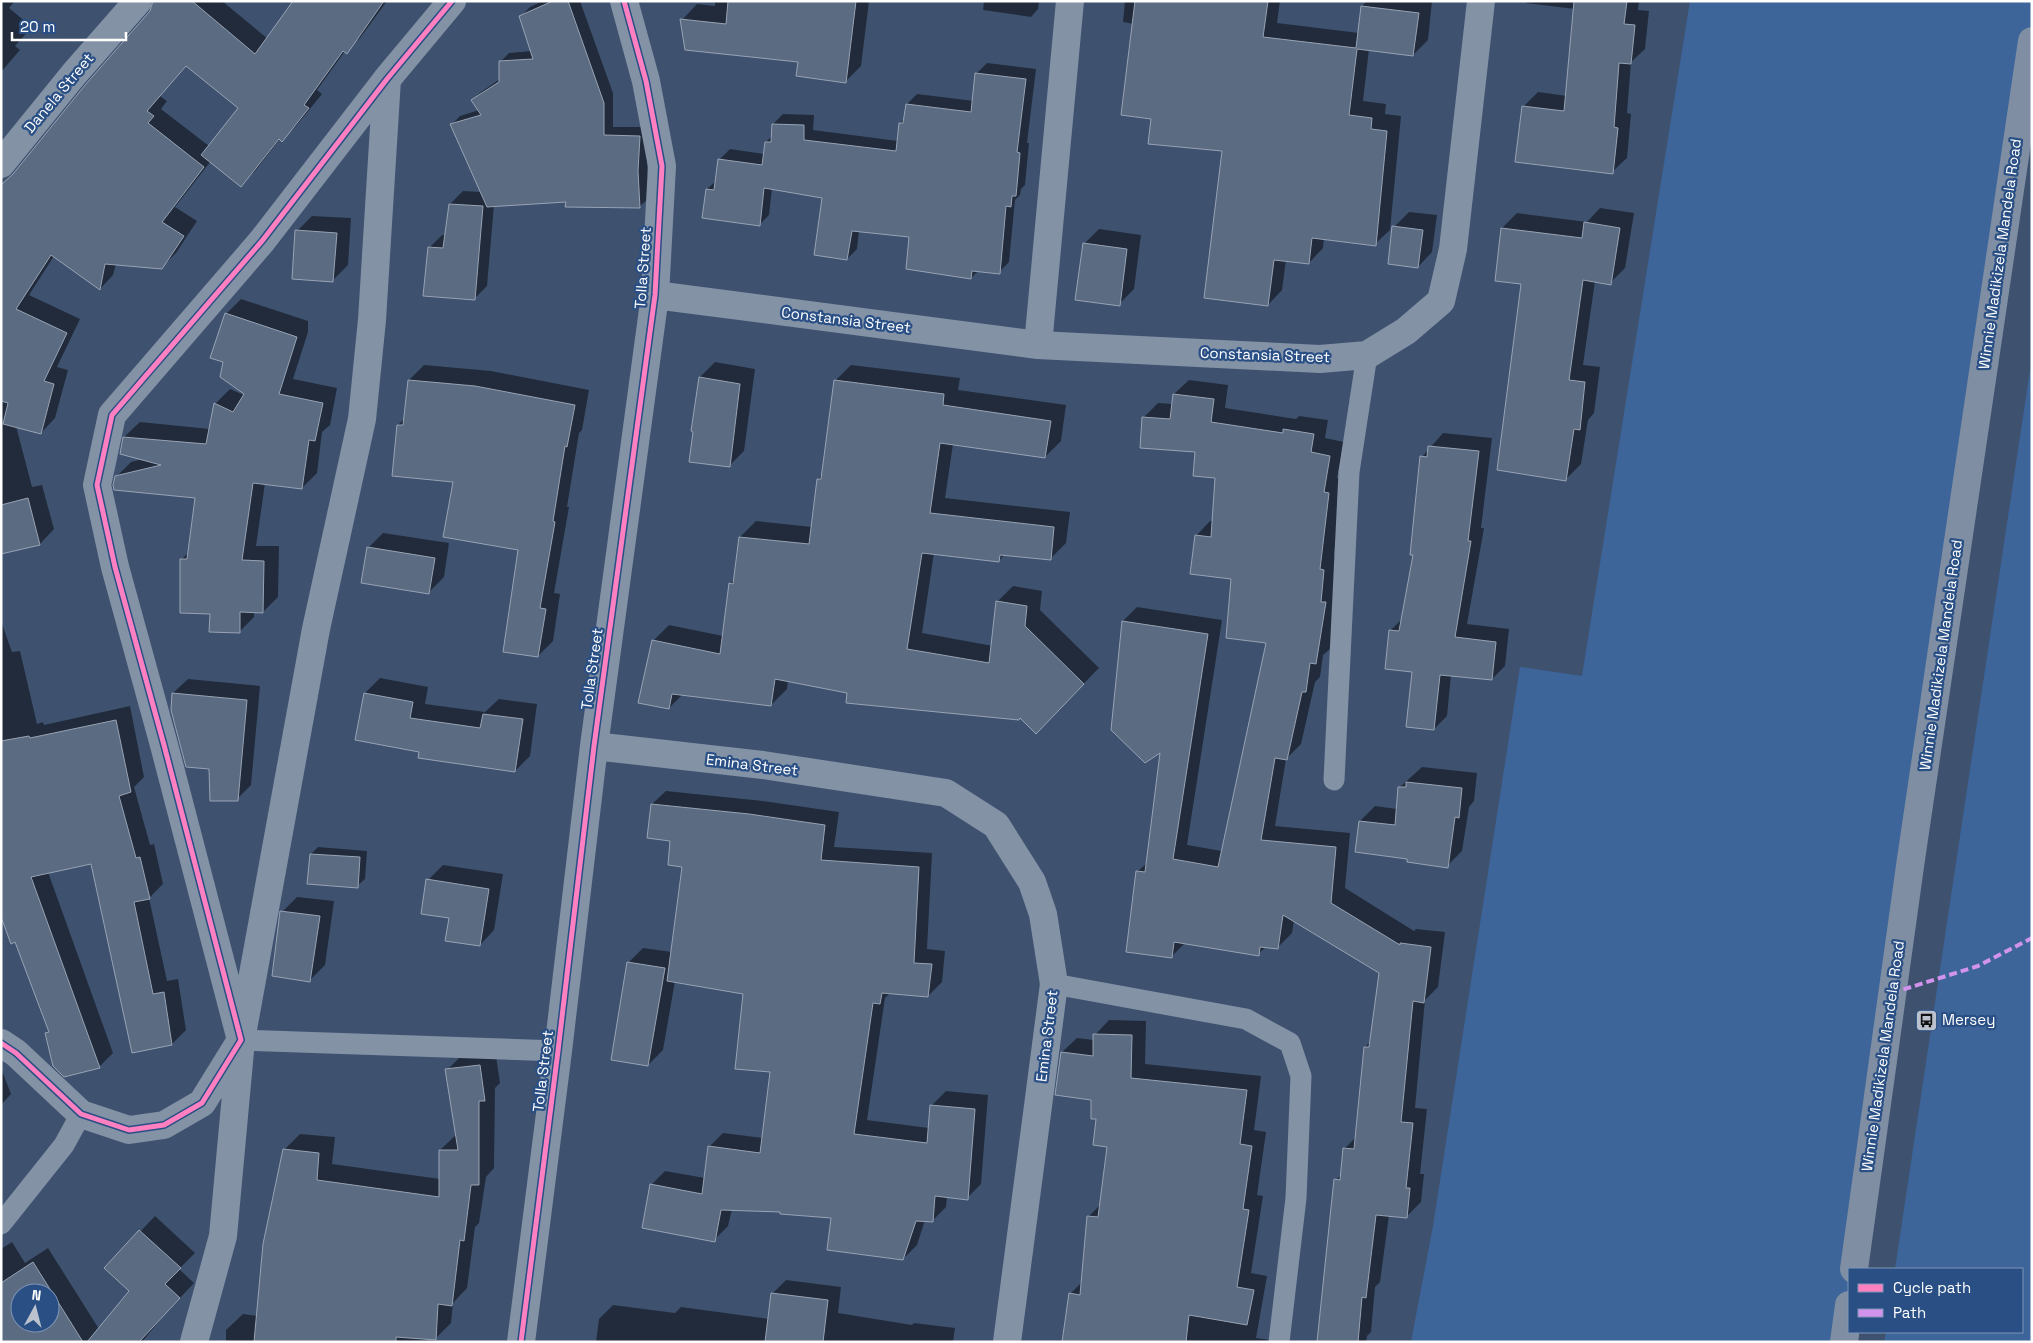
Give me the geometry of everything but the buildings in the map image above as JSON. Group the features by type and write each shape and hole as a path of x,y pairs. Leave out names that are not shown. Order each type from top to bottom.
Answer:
{"main road":[{"name":"Winnie Madikizela Mandela Road","path":"1854,1268 1911,859 2032,41"},
{"path":"1844,1342 1848,1312"}],"street":[{"name":"Danela Street","path":"1,164 74,74 138,1"},
{"path":"1,1043 16,1053 80,1114 129,1130 164,1125 202,1103 241,1040 164,745 115,567 97,485 112,415 262,241 387,79 452,1"},
{"name":"Tolla Street","path":"521,1342 594,746 655,295 662,166 646,82 624,1"},
{"path":"1038,345 1070,1"},
{"name":"Constansia Street","path":"655,295 1038,345 1320,359 1367,355 1406,331 1441,301 1453,249 1481,1"},
{"path":"194,1342 223,1236 241,1040 316,628 362,420 372,320 387,79"},
{"name":"Emina Street","path":"594,746 763,765 946,793 996,825 1032,882 1043,914 1054,984 1007,1342"}],"lane":[{"path":"1334,780 1349,472 1367,355"},
{"path":"1054,984 1246,1019 1290,1043 1301,1076 1296,1198 1279,1342"},
{"path":"241,1040 558,1052"},
{"path":"1,1224 64,1145 80,1114"}],"shaded area":[{"path":"1690,1 2032,1 2032,41 1848,1268 1848,1312 1844,1342 1411,1342 1433,1226 1520,667 1582,676"},
{"path":"2032,357 2032,1342 1884,1342 1886,1333 2023,1333 2023,1268 1895,1268"}],"marked path":[{"path":"1892,993 1978,966 2032,938"}],"cycle path":[{"path":"1,1043 16,1053 81,1114 129,1130 164,1125 202,1103 241,1040 164,745 115,567 97,485 112,415 262,241 387,79 452,1"},
{"path":"521,1342 594,746 655,295 662,166 646,81 624,1"}],"place":[{"name":"Mersey","path":"1926,1020"}]}
